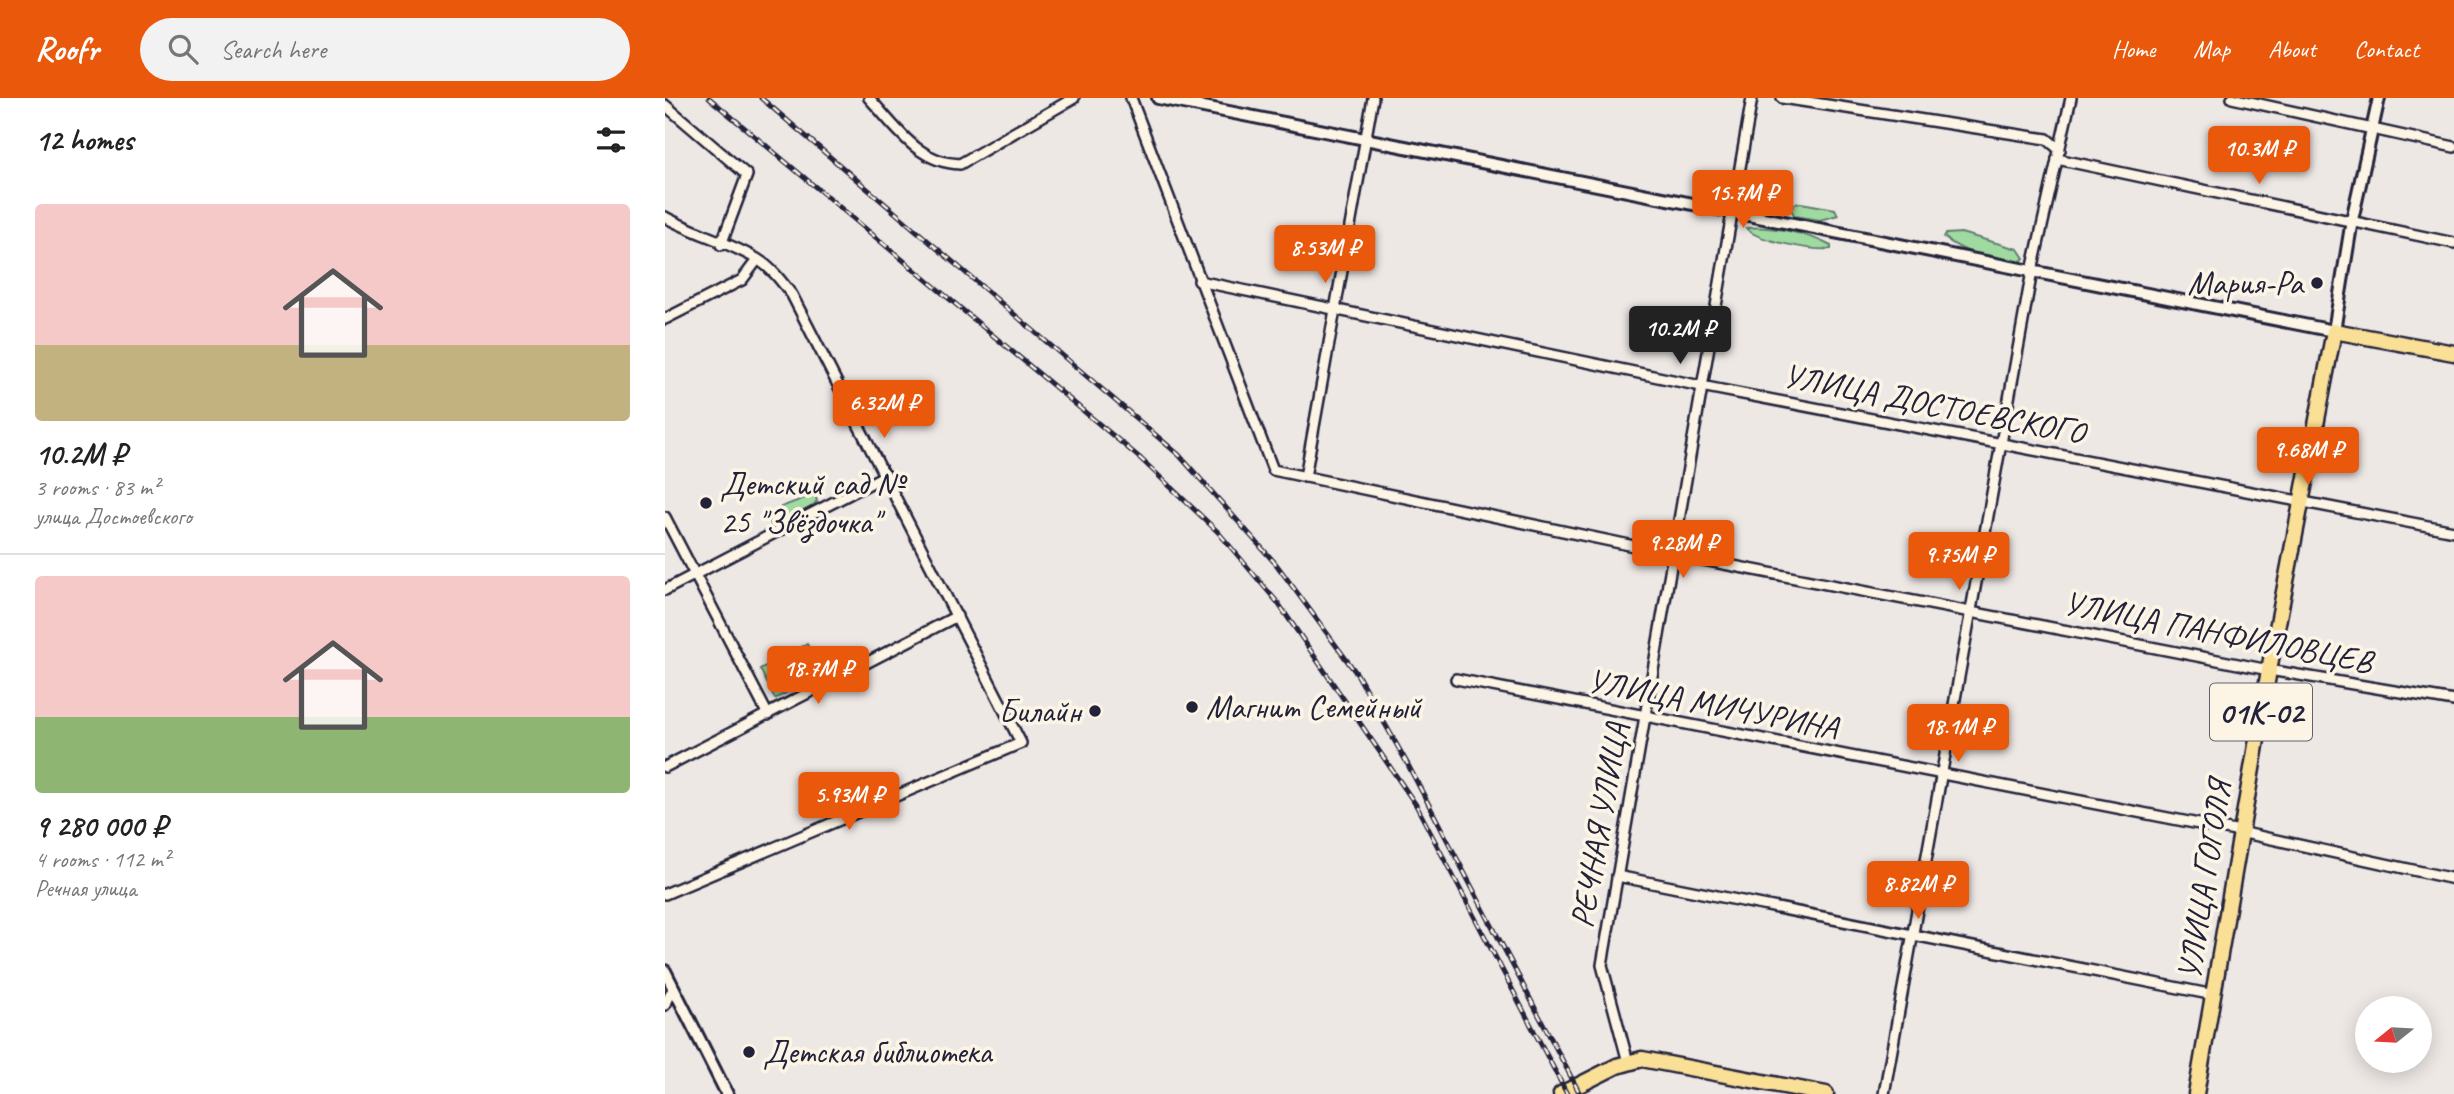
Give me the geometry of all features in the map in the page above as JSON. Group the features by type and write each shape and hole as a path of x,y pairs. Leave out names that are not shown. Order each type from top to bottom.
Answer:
{"main road":[{"path":"2335,331 2454,353"},
{"name":"УЛИЦА ГОГОЛЯ","path":"2196,1094 2239,832 2300,500 2335,331"},
{"path":"1561,1094 1627,1062 1642,1059 1826,1094"}],"street":[{"path":"869,98 914,147 944,164 960,164 974,159 1074,98"},
{"path":"1131,98 1199,281"},
{"path":"1159,98 2335,331"},
{"path":"1305,477 1373,98"},
{"name":"РЕЧНАЯ УЛИЦА","path":"1627,1062 1601,965 1730,212 1752,98"},
{"path":"1781,98 2047,139 2059,154 2454,243"},
{"path":"1884,1094 2032,271 2071,98"},
{"path":"2232,98 2454,147"},
{"name":"УЛИЦА ГОГОЛЯ","path":"2335,331 2352,220 2379,98"},
{"path":"665,106 747,175 721,245"},
{"path":"665,217 757,260 775,273 792,295 1021,743 665,894"},
{"path":"665,319 742,280 757,260"},
{"name":"УЛИЦА ДОСТОЕВСКОГО","path":"1199,281 1701,386 2454,531"},
{"name":"УЛИЦА ПАНФИЛОВЦЕВ","path":"1199,281 1273,470 1672,554 2269,670 2454,701"},
{"path":"665,590 886,475"},
{"path":"665,517 768,715"},
{"path":"665,767 957,616"},
{"name":"УЛИЦА МИЧУРИНА","path":"1457,679 1941,776 2239,832 2454,879"},
{"path":"1617,876 2214,995"},
{"path":"665,971 727,1094"},
{"path":"665,1005 673,989"}],"green space":[{"path":"1794,204 1835,209 1838,215 1820,220 1795,216 1791,210"},
{"path":"1746,228 1790,231 1822,242 1831,246 1831,249 1800,247 1773,241"},
{"path":"1961,233 2018,249 2024,258 2019,263 1989,258 1960,248 1944,237 1946,234"},
{"path":"815,494 817,501 810,509 771,525 770,521 781,507"},
{"path":"807,644 823,674 775,699 760,669"}],"railway":[{"path":"709,98 1141,459 1218,532 1278,603 1416,805 1567,1094"},
{"path":"761,98 1179,455 1276,564 1357,674 1407,763 1580,1094"}],"place":[{"name":"Мария-Ра","path":"2317,283"},
{"name":"Детский сад № 25 \"Звёздочка\"","path":"706,503"},
{"name":"Магнит Семейный","path":"1192,707"},
{"name":"Билайн","path":"1095,711"},
{"name":"Детская библиотека","path":"749,1052"}]}
